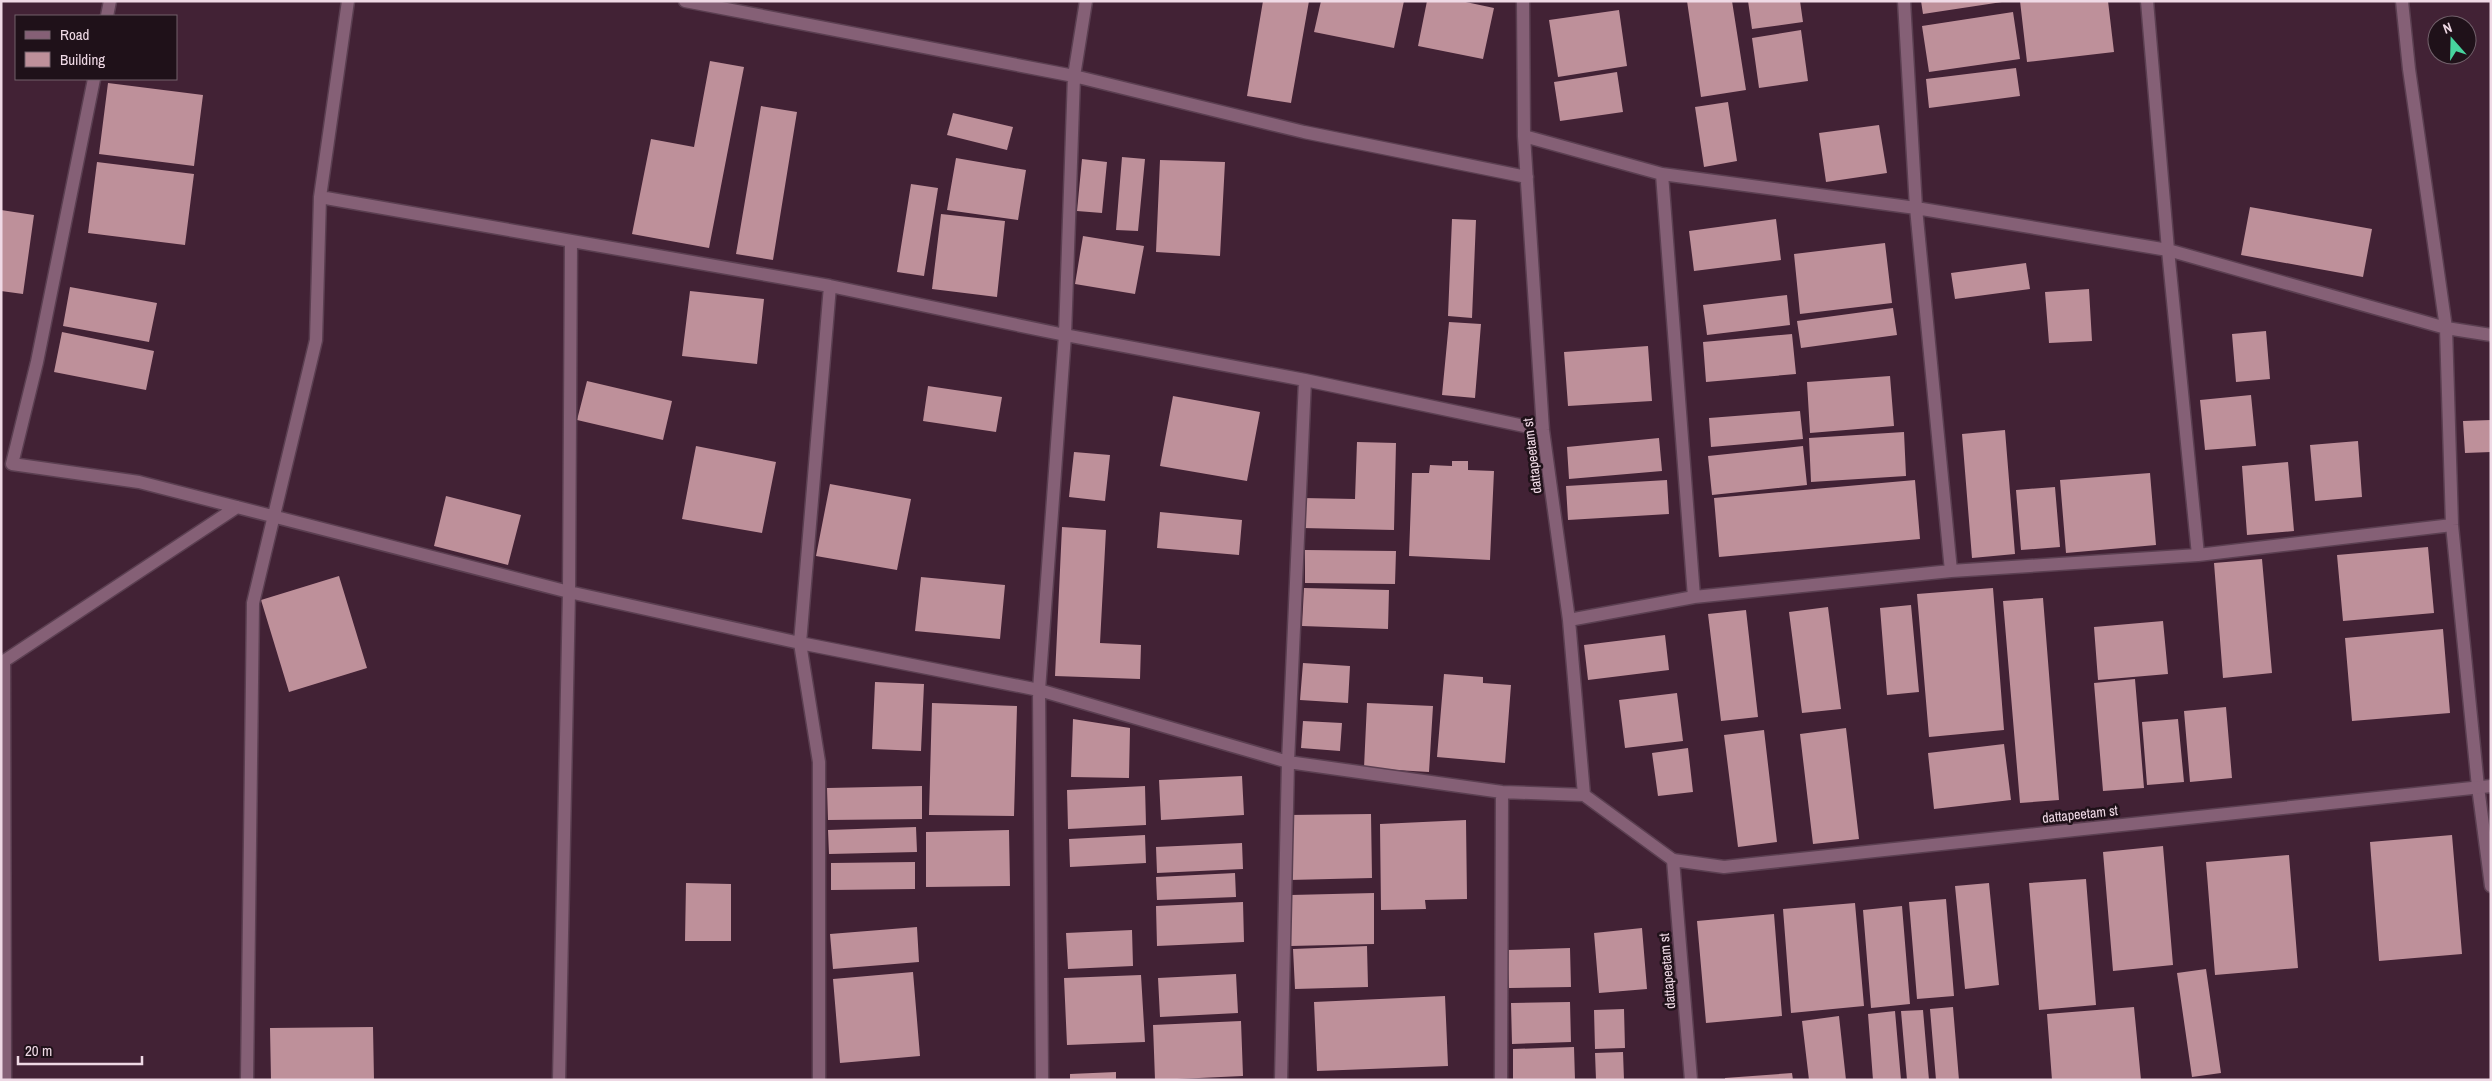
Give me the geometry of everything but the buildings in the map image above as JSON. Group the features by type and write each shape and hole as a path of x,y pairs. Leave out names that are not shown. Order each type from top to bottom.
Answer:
{"street":[{"path":"107,15 110,1"},
{"path":"247,1080 253,603 316,340 320,197 348,1"},
{"path":"685,1 1074,76 1304,132 1527,177"},
{"path":"1042,1080 1039,690 1065,335 1074,76 1086,1"},
{"name":"dattapeetam st","path":"1524,1 1524,136 1543,430 1569,620 1584,795 1673,860 1724,867 2485,786"},
{"path":"1904,1 1916,208 1951,571"},
{"path":"2147,1 2168,250 2198,555"},
{"path":"2402,1 2409,69 2446,328 2452,525 2485,786 2491,886"},
{"path":"94,80 36,362 7,463 139,482 569,592 800,643 1039,690 1288,762 1502,792 1584,795"},
{"path":"1524,136 1662,174 1916,208 2168,250 2446,328 2491,335"},
{"path":"1662,174 1694,596"},
{"path":"320,197 830,286 1065,335 1305,380 1543,430"},
{"path":"558,1080 569,592 571,241"},
{"path":"819,1080 819,762 800,643 830,286"},
{"path":"1281,1080 1288,762 1305,380"},
{"path":"5,1080 3,663 237,507"},
{"path":"1569,620 1694,596 1951,571 2198,555 2452,525"},
{"path":"1502,792 1502,1080"},
{"name":"dattapeetam st","path":"1673,860 1691,1080"}]}
